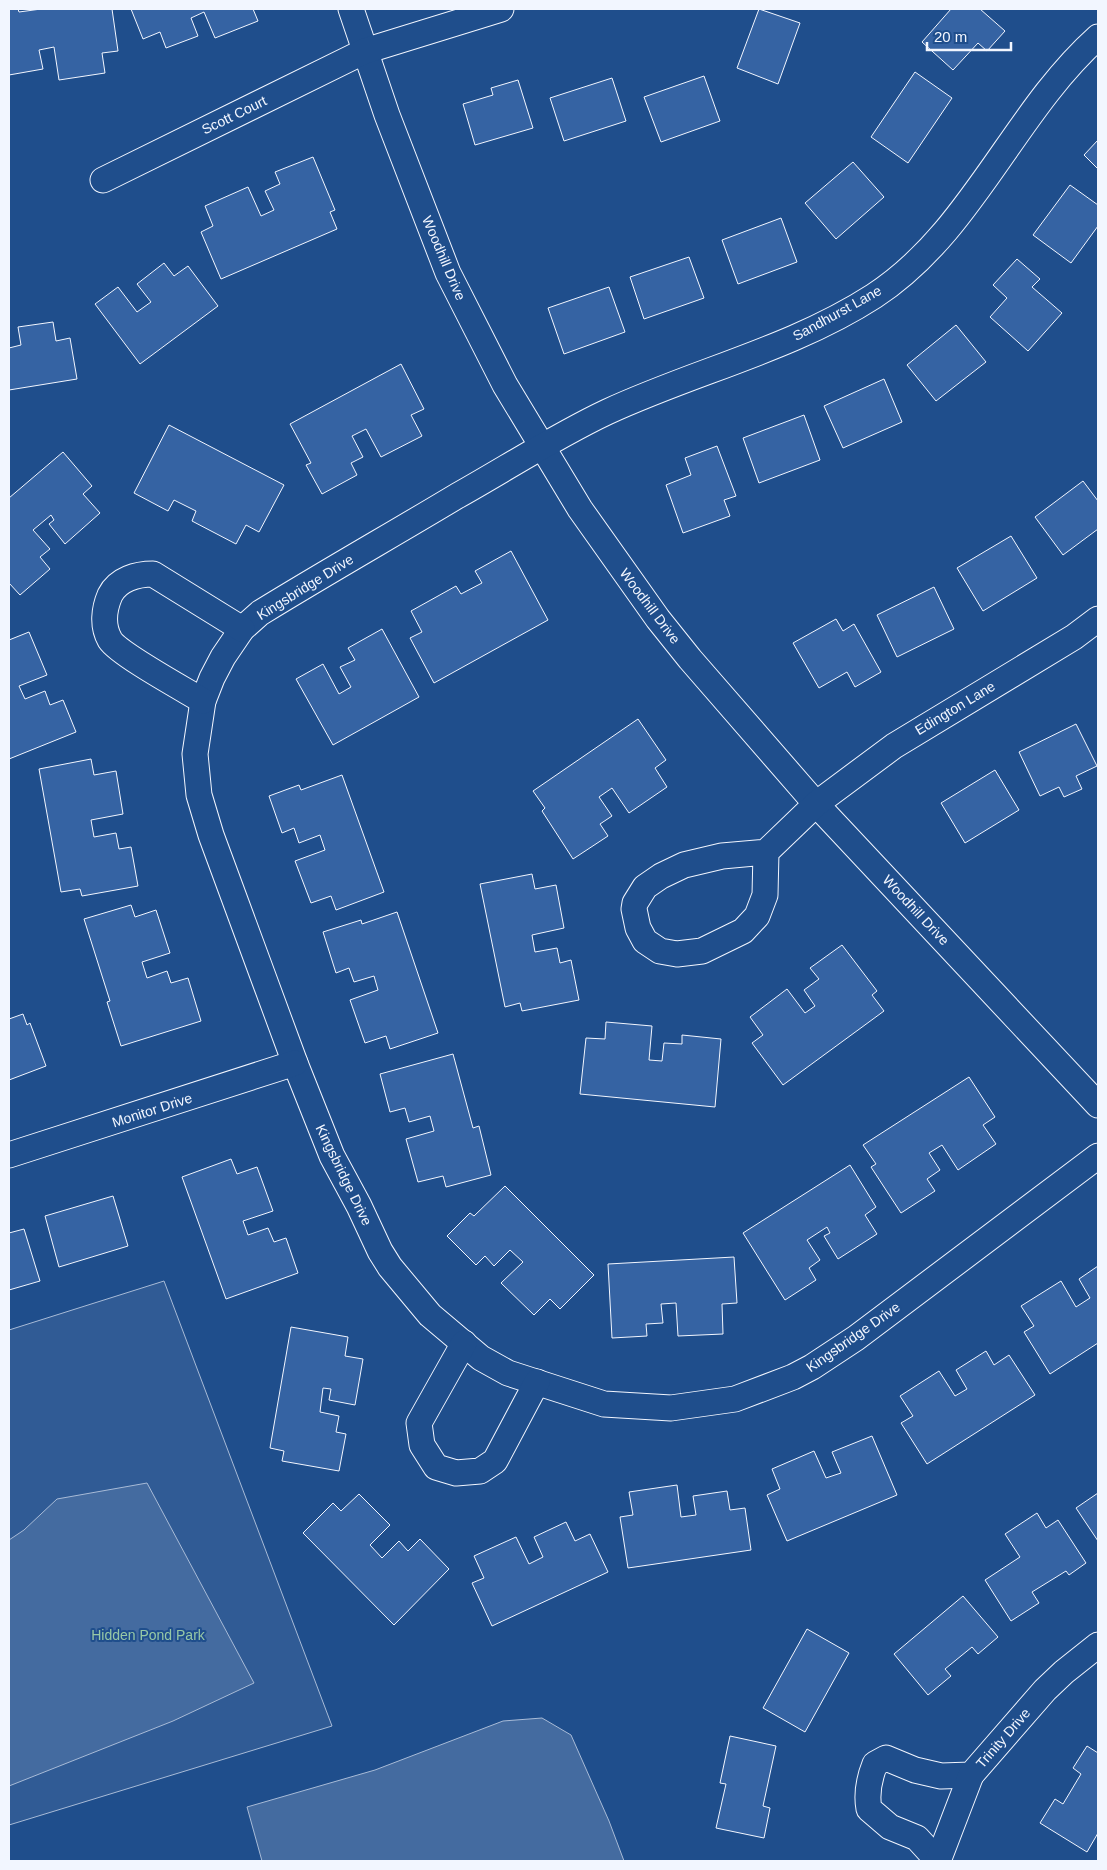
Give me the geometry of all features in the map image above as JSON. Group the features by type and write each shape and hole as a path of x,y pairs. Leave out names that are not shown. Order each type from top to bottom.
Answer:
{"street":[{"name":"Woodhill Drive","path":"351,9 387,115 448,273 505,385 580,509 658,620 816,804 1098,1105"},
{"name":"Scott Court","path":"103,180 365,51 501,9"},
{"name":"Sandhurst Lane","path":"542,447 626,404 809,332 875,295 908,270 938,240 1062,75 1082,51 1098,37"},
{"name":"Kingsbridge Drive","path":"542,447 260,613 242,629 215,671 203,701 195,754 199,795 211,836 295,1063 332,1156 390,1267 430,1315 482,1358 508,1373 604,1404 671,1408 734,1399 794,1377 812,1368 856,1338 1098,1156"},
{"path":"203,701 142,664 110,640 104,622 106,606 111,594 121,583 130,578 140,574 153,574 242,629"},
{"name":"Edington Lane","path":"766,852 816,804 916,732 1074,637 1098,619"},
{"path":"766,852 765,895 757,916 744,931 702,951 677,954 660,951 645,941 638,928 634,909 635,903 645,887 661,876 684,865 722,856 766,852"},
{"name":"Monitor Drive","path":"9,1155 295,1063"},
{"path":"464,1343 419,1424 422,1445 436,1467 456,1473 480,1471 495,1460 537,1382"},
{"name":"Trinity Drive","path":"938,1861 917,1838 890,1827 869,1809 867,1796 870,1775 875,1764 886,1758 915,1770 942,1776 971,1775 1045,1690 1098,1645"},
{"path":"938,1861 971,1775"}],"green space":[{"name":"Hidden Pond Park","path":"164,1281 332,1726 9,1825 9,1330"}],"shaded area":[{"path":"147,1483 254,1683 173,1721 9,1786 9,1540 24,1530 57,1499"},
{"path":"542,1718 571,1735 609,1821 624,1861 262,1861 247,1807 375,1770 503,1721"}],"building":[{"path":"9,9 18,9 19,12 41,9 112,9 118,51 102,53 105,73 59,80 54,47 39,50 43,69 9,75"},
{"path":"131,9 253,9 258,21 215,38 204,12 191,18 198,36 166,48 160,32 143,39"},
{"path":"759,9 800,23 778,84 737,68"},
{"path":"951,9 980,9 1005,31 987,51 978,43 953,70 922,42"},
{"path":"915,72 952,98 908,163 871,137"},
{"path":"704,76 720,121 661,142 644,97"},
{"path":"612,78 626,121 564,141 550,98"},
{"path":"518,80 533,128 475,145 463,104 493,95 491,88"},
{"path":"1098,140 1098,169 1084,155"},
{"path":"313,157 335,210 330,212 337,229 221,279 201,232 213,226 205,206 248,187 261,216 274,210 265,191 280,184 275,172"},
{"path":"853,162 884,197 836,239 805,203"},
{"path":"1070,185 1098,205 1098,226 1071,263 1033,235"},
{"path":"781,218 797,262 738,284 722,240"},
{"path":"689,257 704,298 644,319 630,277"},
{"path":"1017,259 1040,279 1032,287 1062,313 1028,351 990,317 1007,298 993,285"},
{"path":"164,263 174,276 188,266 218,306 140,364 95,304 118,287 137,312 151,302 137,284"},
{"path":"609,287 625,332 564,354 548,308"},
{"path":"53,322 56,341 70,338 77,379 9,390 9,348 21,345 18,327"},
{"path":"956,325 986,362 936,401 907,365"},
{"path":"401,364 424,409 411,415 422,436 381,457 366,429 352,436 363,457 351,463 357,475 322,494 306,465 311,463 290,424"},
{"path":"884,379 902,422 843,448 824,406"},
{"path":"804,415 820,460 759,483 743,438"},
{"path":"169,425 284,485 259,532 246,525 236,544 192,521 196,511 174,500 168,511 134,493"},
{"path":"717,446 736,496 724,500 730,516 683,533 666,485 691,475 685,458"},
{"path":"63,452 92,486 83,494 100,513 65,544 49,524 54,520 51,515 33,530 50,549 40,557 50,569 20,595 9,583 9,498"},
{"path":"1083,481 1098,501 1098,529 1063,555 1035,517"},
{"path":"1011,536 1037,578 983,611 957,568"},
{"path":"511,551 548,620 434,683 410,638 422,632 411,611 456,586 461,594 482,583 475,571"},
{"path":"934,587 954,629 897,657 877,615"},
{"path":"836,619 843,631 854,624 881,672 855,687 847,672 819,688 793,643"},
{"path":"382,629 419,697 333,745 296,679 323,664 339,694 351,687 340,667 355,660 348,648"},
{"path":"29,632 47,675 19,686 25,699 45,691 50,705 63,700 76,732 9,759 9,640"},
{"path":"638,719 666,760 655,768 667,787 629,813 612,788 599,797 612,816 600,824 608,836 573,859 542,811 545,808 533,791"},
{"path":"1076,724 1097,766 1076,776 1082,789 1064,797 1059,787 1040,796 1019,752"},
{"path":"91,759 94,775 116,771 123,814 91,820 94,837 116,833 119,849 131,847 138,886 82,896 80,889 61,892 39,769"},
{"path":"995,770 1019,810 965,843 941,803"},
{"path":"342,775 384,892 336,910 331,896 311,903 295,861 325,850 320,835 299,843 294,828 282,833 269,796 299,785 301,790"},
{"path":"532,874 535,889 556,885 564,928 532,935 535,952 557,948 560,963 571,960 579,1000 522,1011 520,1003 505,1007 480,884"},
{"path":"131,905 135,917 156,910 170,953 142,962 147,978 167,971 171,983 188,978 201,1021 121,1046 107,1002 110,1001 84,919"},
{"path":"397,912 438,1033 390,1049 386,1036 365,1043 350,1000 378,990 374,976 354,982 349,968 336,973 323,932 361,920 362,924"},
{"path":"842,945 877,991 872,995 884,1011 783,1085 752,1043 763,1035 750,1017 787,989 805,1013 815,1006 804,990 819,979 810,968"},
{"path":"23,1014 27,1025 30,1023 46,1066 9,1080 9,1019"},
{"path":"606,1022 652,1026 649,1060 662,1061 664,1043 682,1044 682,1035 721,1039 715,1107 580,1094 586,1038 605,1039"},
{"path":"453,1054 473,1128 479,1126 491,1175 446,1187 443,1176 418,1182 406,1139 434,1131 430,1116 409,1122 405,1108 390,1112 380,1074"},
{"path":"969,1077 995,1117 983,1125 996,1144 958,1170 942,1145 929,1153 940,1170 927,1179 935,1191 901,1213 871,1167 876,1164 863,1145"},
{"path":"231,1159 237,1174 257,1167 273,1211 243,1221 248,1235 268,1228 274,1242 286,1238 298,1273 226,1299 182,1177"},
{"path":"850,1165 876,1207 865,1215 877,1234 838,1259 824,1236 830,1233 827,1227 807,1240 820,1260 809,1268 816,1280 785,1300 743,1233"},
{"path":"505,1186 594,1275 560,1309 550,1299 534,1315 501,1283 523,1262 510,1250 494,1266 485,1256 476,1265 447,1236 470,1213 474,1216"},
{"path":"113,1196 128,1246 59,1267 45,1216"},
{"path":"24,1229 40,1281 9,1290 9,1233"},
{"path":"734,1257 737,1303 722,1304 723,1334 678,1336 676,1303 661,1304 663,1323 646,1324 647,1336 612,1338 608,1264"},
{"path":"1098,1266 1098,1343 1050,1374 1024,1332 1034,1326 1021,1306 1061,1281 1076,1307 1090,1298 1079,1279"},
{"path":"291,1327 348,1337 345,1356 363,1359 355,1405 329,1400 331,1389 323,1388 320,1412 339,1416 336,1432 346,1434 339,1471 282,1461 284,1451 270,1448"},
{"path":"986,1351 994,1365 1009,1355 1035,1395 927,1464 901,1423 913,1416 900,1396 939,1371 955,1396 967,1389 956,1370"},
{"path":"872,1436 897,1495 787,1541 767,1495 780,1489 772,1469 814,1451 826,1478 841,1473 832,1452"},
{"path":"677,1485 681,1517 696,1515 693,1496 727,1491 730,1510 745,1508 751,1550 628,1568 620,1517 633,1515 629,1492"},
{"path":"1098,1493 1098,1541 1076,1508"},
{"path":"359,1494 390,1525 370,1545 382,1558 399,1541 408,1551 420,1539 449,1569 394,1625 303,1533 333,1503 341,1511"},
{"path":"1037,1513 1046,1528 1058,1520 1086,1563 1069,1575 1066,1571 1032,1592 1039,1603 1011,1621 985,1580 1020,1557 1005,1534"},
{"path":"566,1522 575,1541 590,1534 608,1572 492,1626 472,1583 484,1578 474,1556 516,1537 529,1564 543,1557 534,1537"},
{"path":"963,1596 998,1637 978,1654 972,1647 945,1669 951,1676 928,1695 894,1654"},
{"path":"807,1629 849,1653 805,1732 763,1708"},
{"path":"730,1736 776,1746 763,1806 770,1808 764,1838 716,1828 726,1784 720,1783"},
{"path":"1087,1746 1098,1753 1098,1833 1087,1852 1040,1823 1055,1799 1063,1804 1081,1774 1073,1768"}]}
